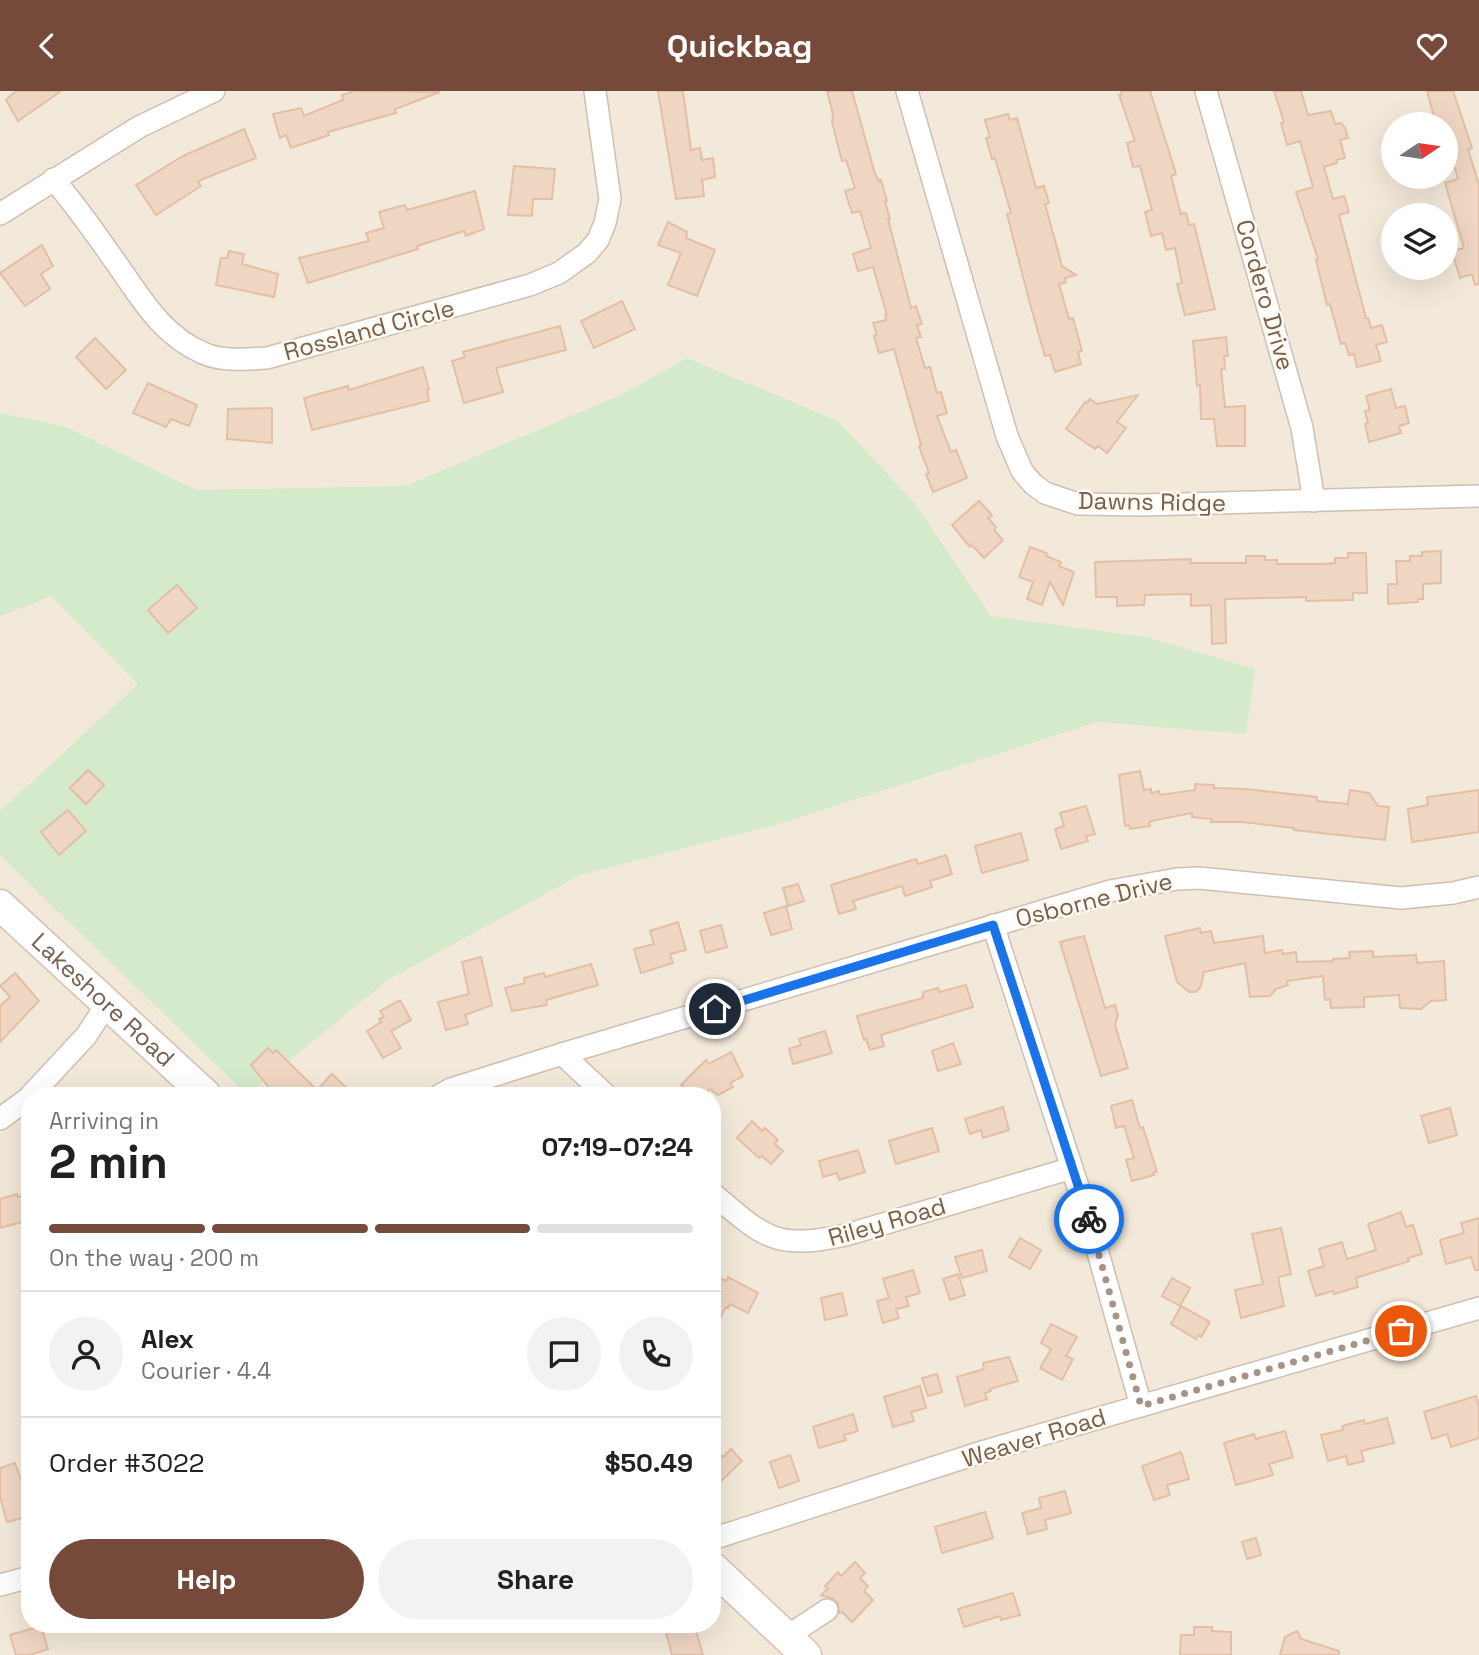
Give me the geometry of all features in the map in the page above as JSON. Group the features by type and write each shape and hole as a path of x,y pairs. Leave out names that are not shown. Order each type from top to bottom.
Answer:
{"street":[{"path":"0,214 139,127 214,91"},
{"name":"Rossland Circle","path":"54,179 78,207 154,317 171,334 204,353 226,359 267,358 530,285 559,273 587,253 598,240 610,199 595,91"},
{"name":"Dawns Ridge","path":"907,91 1007,436 1022,471 1045,493 1078,504 1143,505 1479,496"},
{"name":"Cordero Drive","path":"1206,91 1302,428 1314,501"},
{"name":"Osborne Drive","path":"457,1087 1110,891 1177,879 1199,878 1402,898 1453,893 1479,887"},
{"name":"Lakeshore Road","path":"0,905 197,1087"},
{"path":"993,925 1072,1168 1141,1406"},
{"path":"38,1087 86,1036 107,1004"},
{"path":"562,1054 597,1087"},
{"path":"0,1119 21,1103"},
{"name":"Riley Road","path":"721,1201 753,1228 777,1240 815,1242 1072,1168"},
{"name":"Weaver Road","path":"721,1536 985,1451 1479,1308"},
{"path":"721,1575 796,1646 827,1610"},
{"path":"0,1585 21,1579"}],"shaded area":[{"path":"0,91 1479,91 1479,1655 0,1655"}],"green space":[{"path":"687,358 838,421 915,504 991,616 1146,637 1255,669 1246,734 1097,722 775,825 580,875 388,980 257,1087 239,1087 0,855 0,811 138,684 51,596 0,616 0,413 66,427 196,490 406,486 625,393"}],"building":[{"path":"16,91 61,91 18,121 6,100"},
{"path":"354,91 440,92 395,109 396,113 328,132 329,135 291,148 286,135 280,138 273,114 301,108 304,116 343,100 342,95"},
{"path":"658,91 683,91 691,150 700,148 702,160 713,158 715,177 702,180 704,196 676,199"},
{"path":"827,91 852,91 875,174 879,181 881,180 887,201 888,219 911,308 916,306 922,324 917,325 921,337 916,338 925,368 930,367 937,393 941,392 947,413 937,416 951,452 956,450 967,478 933,492 894,349 879,353 874,336 877,335 873,323 886,320 887,315 873,267 858,271 853,254 871,248 860,211 852,213 845,191 855,188 846,160 842,161"},
{"path":"1121,91 1150,91 1176,174 1171,176 1181,214 1186,213 1189,225 1194,224 1215,309 1185,315 1177,284 1182,283 1175,248 1166,250 1162,233 1151,236 1145,212 1152,210 1140,166 1133,167 1127,143 1135,141 1119,95 1122,94"},
{"path":"1274,91 1301,91 1308,115 1331,111 1335,124 1341,123 1345,128 1348,138 1340,140 1345,158 1324,167 1333,199 1344,196 1349,212 1339,215 1366,318 1371,328 1382,325 1387,342 1376,345 1381,361 1357,367 1354,354 1349,355 1345,343 1341,344 1330,304 1327,305 1316,260 1318,259 1296,192 1313,187 1300,141 1287,145 1281,123 1284,122"},
{"path":"1427,91 1453,91 1472,148 1468,149 1479,185 1479,284 1475,285 1472,274 1460,278 1458,250 1464,248 1458,227 1458,203 1451,203 1447,189 1458,189 1458,112 1433,112"},
{"path":"1008,114 1010,120 1017,118 1036,188 1044,186 1049,203 1045,204 1062,266 1076,275 1065,278 1066,282 1059,284 1069,319 1073,318 1082,351 1078,352 1081,364 1055,372 1050,355 1045,356 1007,214 1011,213 995,158 992,159 986,138 990,137 985,120"},
{"path":"244,129 256,158 198,181 201,186 156,215 136,185 183,156"},
{"path":"514,166 555,169 552,199 533,199 532,216 508,215"},
{"path":"475,191 484,229 466,236 464,231 417,246 418,249 308,283 299,258 369,241 366,233 384,228 379,212 405,205 407,210"},
{"path":"668,222 687,232 686,238 715,250 697,296 668,285 681,253 658,245"},
{"path":"42,245 53,266 41,274 50,289 25,306 0,273"},
{"path":"229,251 244,254 242,264 278,274 274,297 216,285 221,258 227,258"},
{"path":"622,301 635,329 594,348 581,321"},
{"path":"560,326 566,350 496,368 503,392 464,403 452,361 465,357 463,352"},
{"path":"1226,337 1228,356 1224,356 1225,369 1221,369 1225,407 1245,406 1245,446 1217,446 1214,419 1201,419 1200,385 1197,386 1193,341"},
{"path":"95,338 126,370 106,389 76,357"},
{"path":"423,367 429,401 312,430 304,398 348,386 349,390"},
{"path":"148,383 197,405 189,426 171,419 166,427 133,413"},
{"path":"1391,389 1396,408 1405,406 1409,423 1399,426 1401,433 1369,442 1365,411 1370,410 1366,396"},
{"path":"1138,395 1117,422 1126,428 1107,453 1098,446 1095,449 1066,429 1090,399 1097,404"},
{"path":"272,408 272,443 227,439 228,409"},
{"path":"979,501 992,515 988,518 1003,540 984,558 972,545 970,547 952,525"},
{"path":"1030,547 1047,553 1046,556 1061,562 1059,566 1074,572 1063,605 1050,582 1042,605 1027,599 1033,582 1019,577"},
{"path":"1441,551 1441,583 1423,584 1423,599 1418,599 1418,602 1388,604 1388,584 1397,584 1396,561 1410,561 1410,556 1422,556 1422,552"},
{"path":"1348,553 1366,553 1367,593 1353,593 1353,600 1306,601 1306,597 1225,599 1226,643 1212,644 1211,605 1191,606 1191,594 1145,595 1144,605 1117,606 1117,597 1096,597 1095,562 1191,559 1190,563 1246,563 1246,556 1265,556 1265,560 1277,560 1277,564 1321,564 1335,563 1335,558 1348,558"},
{"path":"177,585 197,608 168,633 148,610"},
{"path":"88,770 104,785 86,804 70,788"},
{"path":"1140,771 1144,790 1151,789 1151,793 1159,791 1160,795 1195,790 1195,784 1317,797 1317,801 1348,804 1350,790 1369,793 1378,806 1389,807 1385,840 1243,822 1211,822 1212,819 1192,817 1192,813 1156,820 1149,822 1150,826 1130,829 1129,825 1125,826 1119,775"},
{"path":"1479,790 1479,832 1412,842 1408,809 1428,805 1427,797"},
{"path":"1086,806 1095,834 1086,836 1088,841 1061,849 1055,829 1064,826 1060,813"},
{"path":"68,810 86,831 59,855 41,832"},
{"path":"1021,833 1028,860 982,873 975,846"},
{"path":"946,855 952,874 930,881 932,887 905,896 902,886 853,901 856,909 839,914 831,885 916,859 918,864"},
{"path":"798,884 804,901 788,906 783,888"},
{"path":"786,906 792,929 771,935 764,913"},
{"path":"678,922 686,950 670,954 673,963 641,973 634,949 654,944 650,931"},
{"path":"721,925 727,947 706,953 700,931"},
{"path":"1200,928 1201,933 1211,931 1214,943 1263,936 1265,953 1282,950 1283,954 1296,952 1297,962 1333,961 1350,958 1349,952 1373,951 1373,957 1416,955 1417,963 1444,961 1446,1000 1431,1001 1421,1009 1400,1008 1399,995 1364,997 1364,1007 1331,1008 1330,999 1325,1000 1323,976 1287,981 1288,985 1276,989 1270,996 1250,997 1245,963 1204,972 1201,986 1196,992 1189,992 1177,982 1165,936"},
{"path":"1084,936 1105,1008 1115,1005 1118,1015 1115,1025 1128,1068 1101,1076 1060,942"},
{"path":"481,957 492,1005 465,1015 468,1024 446,1030 438,1002 469,994 462,962"},
{"path":"591,964 598,985 546,1000 547,1005 512,1011 505,988 525,983 524,978 544,973 545,977"},
{"path":"15,973 39,1001 0,1042 0,1006 10,997 0,986"},
{"path":"966,985 973,1007 881,1035 884,1046 870,1050 857,1016 923,998 923,992 938,988 939,992"},
{"path":"400,1000 411,1020 391,1031 401,1048 383,1058 367,1031 381,1022 379,1019 384,1017 380,1011"},
{"path":"825,1031 832,1053 793,1064 789,1049 801,1045 799,1039"},
{"path":"953,1043 961,1064 938,1071 932,1051"},
{"path":"268,1048 273,1053 276,1050 314,1087 269,1087 251,1065"},
{"path":"731,1052 743,1076 730,1083 733,1087 721,1093 721,1087 681,1085 706,1060 709,1064"},
{"path":"332,1074 346,1087 320,1087"},
{"path":"1132,1100 1157,1172 1132,1181 1126,1160 1134,1158 1124,1126 1116,1128 1111,1106"},
{"path":"1003,1107 1009,1130 983,1138 981,1130 970,1134 965,1119"},
{"path":"1450,1108 1457,1135 1429,1143 1421,1116"},
{"path":"752,1121 762,1131 765,1128 778,1140 775,1144 783,1151 771,1164 762,1156 759,1158 737,1138"},
{"path":"932,1128 939,1151 896,1164 889,1141"},
{"path":"858,1150 865,1172 839,1180 837,1173 823,1177 819,1161"},
{"path":"17,1194 18,1197 21,1196 21,1222 0,1228 0,1199"},
{"path":"1401,1212 1406,1227 1413,1225 1422,1254 1408,1258 1409,1261 1356,1278 1358,1287 1316,1296 1308,1271 1324,1266 1319,1249 1342,1242 1347,1259 1376,1250 1368,1224"},
{"path":"1479,1218 1479,1270 1475,1270 1471,1257 1446,1264 1440,1240 1464,1233 1461,1223"},
{"path":"1281,1228 1291,1274 1278,1277 1284,1306 1241,1318 1235,1290 1263,1284 1252,1234"},
{"path":"1020,1238 1041,1250 1030,1269 1009,1257"},
{"path":"982,1250 987,1271 962,1278 955,1257"},
{"path":"913,1270 920,1293 906,1297 909,1306 896,1309 899,1318 883,1323 877,1301 889,1298 883,1279"},
{"path":"958,1274 965,1295 950,1300 943,1279"},
{"path":"728,1277 758,1293 748,1313 730,1304 721,1317 721,1278 726,1281"},
{"path":"1172,1278 1190,1288 1180,1306 1162,1296"},
{"path":"842,1293 847,1315 825,1320 821,1298"},
{"path":"1181,1306 1210,1322 1201,1337 1198,1335 1196,1339 1171,1324"},
{"path":"1051,1324 1077,1337 1066,1356 1073,1359 1062,1380 1040,1368 1051,1349 1041,1343"},
{"path":"1009,1357 1018,1381 990,1389 991,1391 985,1393 987,1399 965,1406 957,1377 984,1369 983,1363"},
{"path":"937,1374 942,1392 928,1396 922,1378"},
{"path":"920,1386 926,1408 911,1412 914,1421 893,1427 884,1397"},
{"path":"1476,1396 1479,1406 1479,1438 1451,1447 1447,1434 1432,1439 1424,1412"},
{"path":"853,1414 858,1431 844,1435 846,1440 819,1448 813,1427"},
{"path":"1387,1418 1394,1443 1361,1451 1364,1461 1348,1465 1346,1456 1328,1461 1321,1435 1343,1430 1342,1426 1364,1420 1365,1424"},
{"path":"1285,1431 1293,1457 1269,1464 1273,1475 1236,1485 1224,1443 1254,1434 1256,1439"},
{"path":"731,1449 742,1461 721,1481 721,1455 723,1457"},
{"path":"1181,1452 1189,1479 1167,1485 1170,1495 1154,1500 1142,1466"},
{"path":"790,1455 799,1481 779,1488 770,1462"},
{"path":"15,1463 21,1480 21,1518 7,1522 0,1497 0,1468"},
{"path":"1065,1491 1071,1513 1045,1520 1047,1529 1028,1534 1022,1513 1041,1508 1039,1498"},
{"path":"985,1512 993,1538 942,1553 935,1527"},
{"path":"1256,1538 1261,1555 1247,1559 1242,1542"},
{"path":"855,1562 865,1573 860,1578 868,1586 864,1591 873,1600 852,1622 842,1612 839,1613 838,1603 821,1595 828,1588 825,1586 838,1572 841,1576"},
{"path":"1013,1593 1020,1615 1001,1620 1000,1616 964,1627 958,1609"},
{"path":"1194,1627 1212,1627 1212,1631 1231,1632 1231,1655 1180,1655 1181,1635 1194,1635"},
{"path":"1297,1631 1301,1639 1339,1651 1339,1655 1280,1655 1285,1637"},
{"path":"21,1632 43,1633 48,1649 30,1655 16,1655 10,1635"},
{"path":"666,1633 697,1633 703,1655 672,1655"}],"way so far":[{"path":"1089,1219 1141,1406 1401,1331"}],"route":[{"path":"715,1009 993,925 1089,1219"}]}
